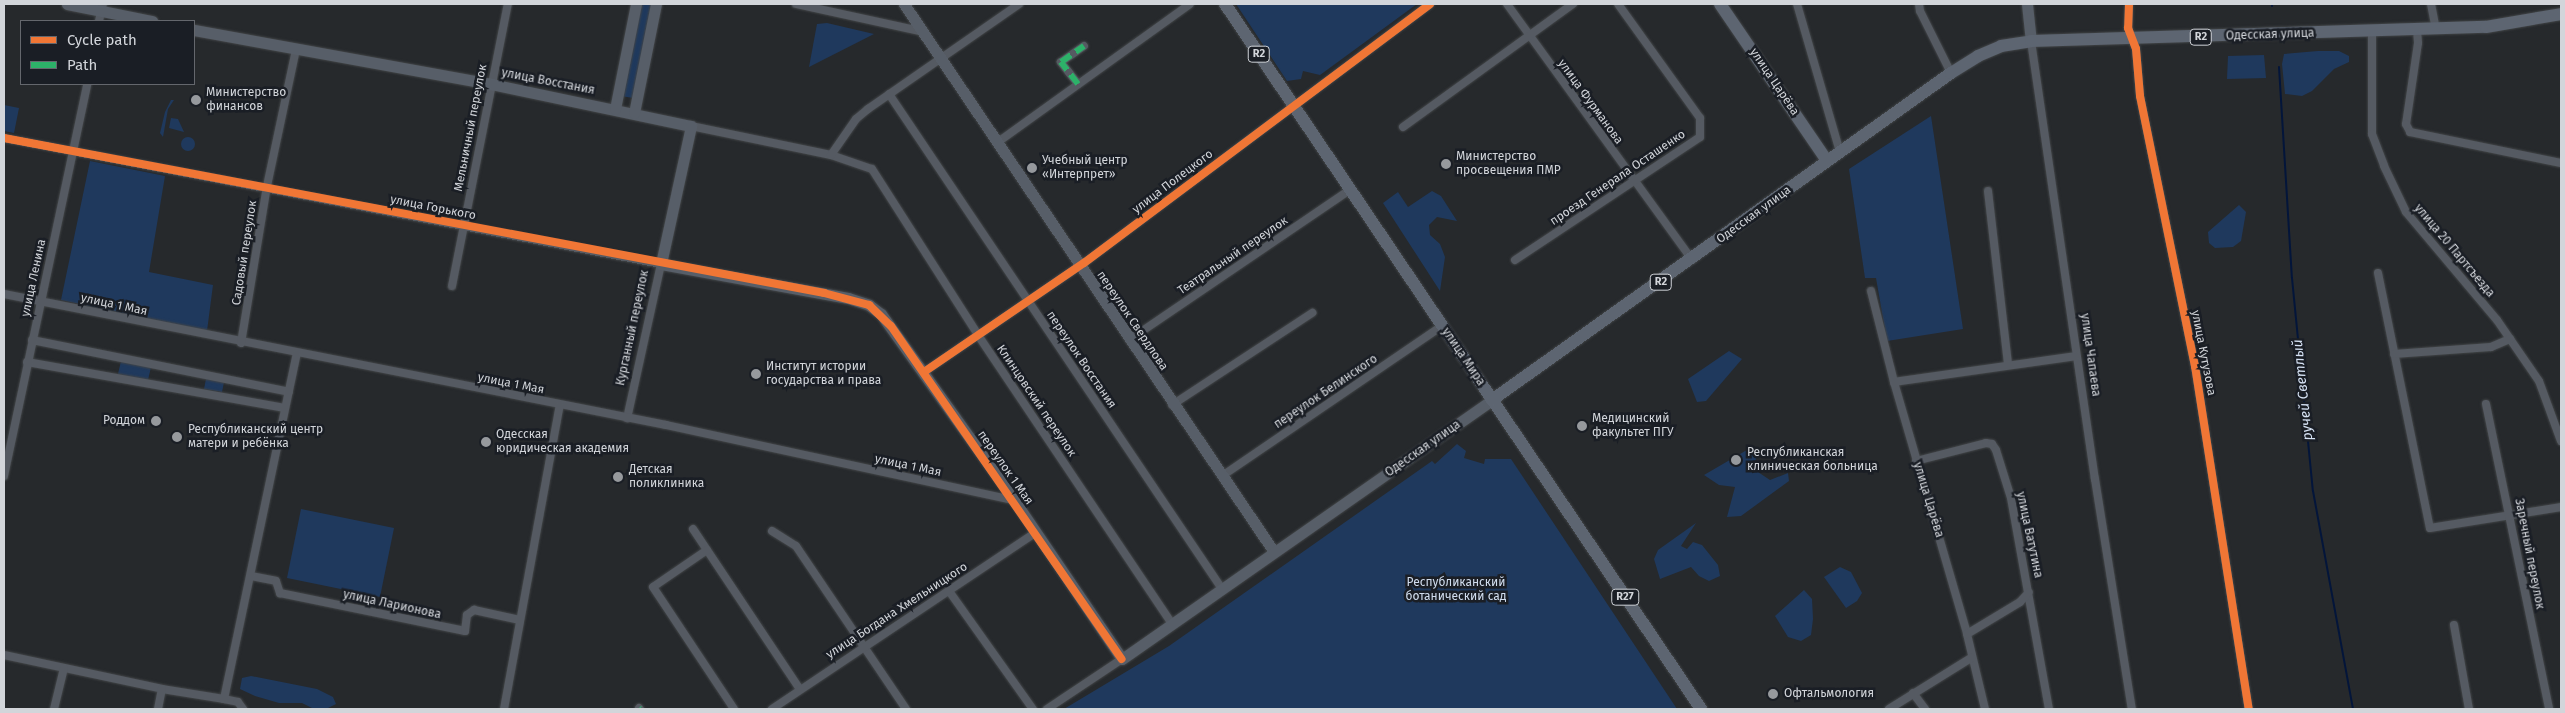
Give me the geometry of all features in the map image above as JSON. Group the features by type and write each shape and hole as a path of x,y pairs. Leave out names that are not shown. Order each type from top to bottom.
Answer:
{"main road":[{"name":"улица Мира","path":"1225,4 1701,709"},
{"name":"улица Царёва","path":"1720,4 1827,161"},
{"name":"Одесская улица","path":"1492,400 1692,260 1951,73 1978,56 2001,46 2031,41 2416,31 2512,25 2561,14"}],"street":[{"path":"67,4 146,20"},
{"name":"Мельничный переулок","path":"452,286 508,4"},
{"path":"615,109 636,4"},
{"path":"634,113 656,4"},
{"path":"796,4 924,32"},
{"name":"переулок Свердлова","path":"904,4 1172,405 1274,552"},
{"path":"831,155 856,119 940,56 1018,4"},
{"path":"998,142 1190,4"},
{"name":"улица Полецкого","path":"924,372 1079,267 1430,4"},
{"name":"улица Фурманова","path":"1507,4 1692,260"},
{"path":"1403,127 1573,4"},
{"name":"проезд Генерала Осташенко","path":"1516,260 1700,137 1702,126 1700,118 1618,4"},
{"path":"1797,4 1840,152"},
{"path":"1919,4 1920,11 1951,73"},
{"name":"улица Чапаева","path":"2027,4 2076,356 2132,709"},
{"name":"улица Кутузова","path":"2129,4 2128,28 2133,38 2140,96 2195,366 2249,709"},
{"path":"2431,4 2436,29"},
{"name":"улица Восстания","path":"195,30 491,84 831,155 872,169 884,188"},
{"path":"2416,31 2418,43 2406,124 2410,132 2561,163"},
{"name":"улица 20 Партсъезда","path":"2372,32 2372,134 2384,166 2406,212 2431,238 2510,339 2539,381 2561,441"},
{"path":"1078,84 1061,62 1084,46"},
{"name":"Садовый переулок","path":"241,343 267,186 296,50"},
{"name":"улица Ленина","path":"4,476 87,85"},
{"name":"переулок Восстания","path":"889,94 1222,589"},
{"name":"Курганный переулок","path":"628,418 691,126"},
{"name":"улица Горького","path":"4,138 267,186 464,226 857,300"},
{"name":"Клинцовский переулок","path":"884,188 978,335 1172,624"},
{"name":"Театральный переулок","path":"1129,340 1350,190"},
{"path":"1988,191 2008,364"},
{"path":"2378,273 2430,528 2561,507"},
{"name":"улица Царёва","path":"1871,291 1916,461 1967,634 1971,658 1985,709"},
{"name":"улица 1 Мая","path":"4,294 241,343 628,418 1014,500"},
{"name":"переулок 1 Мая","path":"857,300 870,306 891,326 1014,500 1122,659"},
{"path":"1172,405 1312,312"},
{"name":"переулок Белинского","path":"1222,476 1442,326"},
{"path":"2394,354 2491,347 2510,339"},
{"path":"32,340 289,392"},
{"path":"224,699 297,354"},
{"path":"1894,382 2008,364 2076,356"},
{"path":"27,362 286,408"},
{"name":"Одесская улица","path":"1047,709 1122,659 1492,400"},
{"name":"Заречный переулок","path":"2486,404 2548,709"},
{"path":"504,709 560,405"},
{"name":"улица Ватутина","path":"1916,461 1986,443 1992,444 2011,498 2049,709"},
{"path":"693,529 799,688"},
{"path":"772,531 796,546 906,709"},
{"name":"улица Богдана Хмельницкого","path":"772,709 799,688 1036,532"},
{"path":"707,550 653,587 734,709"},
{"name":"улица Ларионова","path":"251,576 276,582 280,593 464,631 467,615 474,610 520,620"},
{"path":"949,591 1033,709"},
{"path":"1967,634 2020,602 2029,592"},
{"path":"2454,625 2469,709"},
{"path":"4,655 162,690 238,702 243,709"},
{"path":"1889,709 1971,658"},
{"path":"54,709 64,668"},
{"path":"158,709 162,690"},
{"path":"1913,693 1925,709"}],"green space":[{"path":"639,4 652,4 633,98 621,96"},
{"path":"1236,4 1417,4 1320,75 1303,71 1301,79 1287,81"},
{"path":"827,23 874,34 809,67 817,24"},
{"path":"2339,51 2349,56 2349,62 2334,69 2312,91 2302,96 2285,94 2282,64 2284,54"},
{"path":"2264,55 2266,78 2227,79 2228,56"},
{"path":"171,100 174,100 168,109 163,137 160,133 165,112"},
{"path":"4,105 19,108 14,133 4,131"},
{"path":"1931,116 1963,329 1887,341 1876,278 1865,278 1849,169"},
{"path":"171,118 178,119 184,132 169,128"},
{"path":"188,137 193,139 195,144 193,149 188,151 183,149 181,144 183,139"},
{"path":"90,161 165,176 149,272 213,285 207,331 61,300"},
{"path":"1432,191 1441,196 1457,221 1437,217 1429,225 1430,235 1440,244 1445,257 1440,291 1383,203 1398,192 1408,207"},
{"path":"2239,205 2246,212 2241,241 2233,247 2215,248 2209,243 2208,232"},
{"path":"1729,351 1742,359 1706,401 1697,402 1688,379"},
{"path":"121,361 151,367 148,380 118,374"},
{"path":"206,379 224,382 222,392 204,389"},
{"name":"Республиканский ботанический сад","path":"1457,444 1466,451 1464,458 1484,464 1485,459 1511,459 1677,709 1064,709 1169,646 1432,461 1435,464"},
{"path":"1752,447 1760,450 1752,468 1770,480 1788,473 1789,481 1741,516 1727,517 1735,487 1719,485 1704,475"},
{"path":"301,509 394,528 380,597 287,578"},
{"path":"1696,523 1681,546 1687,549 1693,542 1702,545 1718,565 1720,576 1709,581 1699,576 1691,567 1660,579 1654,559 1658,550"},
{"path":"1840,567 1851,572 1862,593 1857,601 1846,608 1824,577"},
{"path":"1804,590 1812,599 1813,619 1811,635 1801,641 1788,637 1775,616"},
{"path":"251,676 317,689 333,697 336,704 326,709 312,708 302,703 279,703 255,696 240,689 242,678"}],"waterway":[{"name":"ручей Светлый","path":"2279,67 2292,278 2313,491 2353,709"}],"marked path":[{"path":"1078,84 1061,62 1084,46"}],"cycle path":[{"path":"924,372 1084,263 1430,4"},
{"path":"2129,4 2128,28 2136,49 2140,96 2195,366 2249,709"},
{"path":"4,138 824,293 869,305 891,326 1122,659"}],"place":[{"name":"Министерство финансов","path":"196,100"},
{"name":"Министерство просвещения ПМР","path":"1446,164"},
{"name":"Учебный центр «Интерпрет»","path":"1032,168"},
{"name":"Институт истории государства и права","path":"756,374"},
{"name":"Роддом","path":"156,421"},
{"name":"Медицинский факультет ПГУ","path":"1582,426"},
{"name":"Республиканский центр матери и ребёнка","path":"177,437"},
{"name":"Одесская юридическая академия","path":"486,442"},
{"name":"Республиканская клиническая больница","path":"1736,460"},
{"name":"Детская поликлиника","path":"618,477"},
{"name":"Офтальмология","path":"1773,694"}]}
